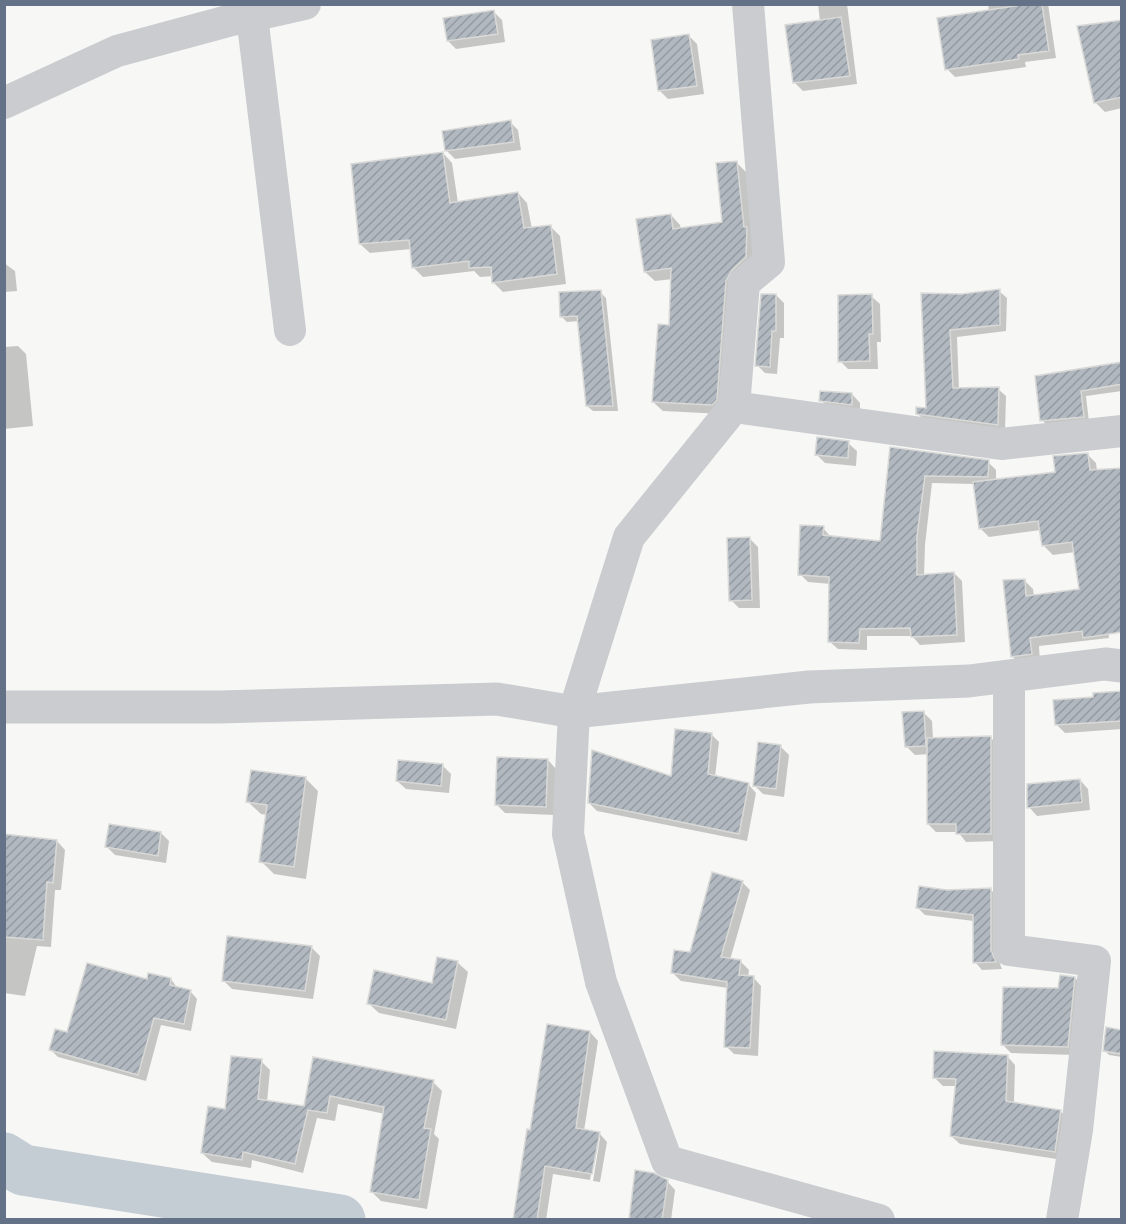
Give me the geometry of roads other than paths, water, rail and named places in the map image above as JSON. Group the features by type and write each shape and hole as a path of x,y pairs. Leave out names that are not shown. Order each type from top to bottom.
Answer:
{"street":[{"path":"4,104 117,51 305,4"},
{"path":"748,4 769,262 744,283 734,407 629,537 574,712 568,834 601,982 667,1161 879,1220"},
{"path":"252,16 290,330"},
{"path":"734,407 1001,444 1122,430"},
{"path":"4,707 219,707 497,699 574,712 809,687 969,681 1105,664 1122,666"},
{"path":"1009,676 1009,950 1095,961 1077,1130 1062,1220"}],"waterway":[{"path":"4,1158 23,1170 340,1220"}]}
